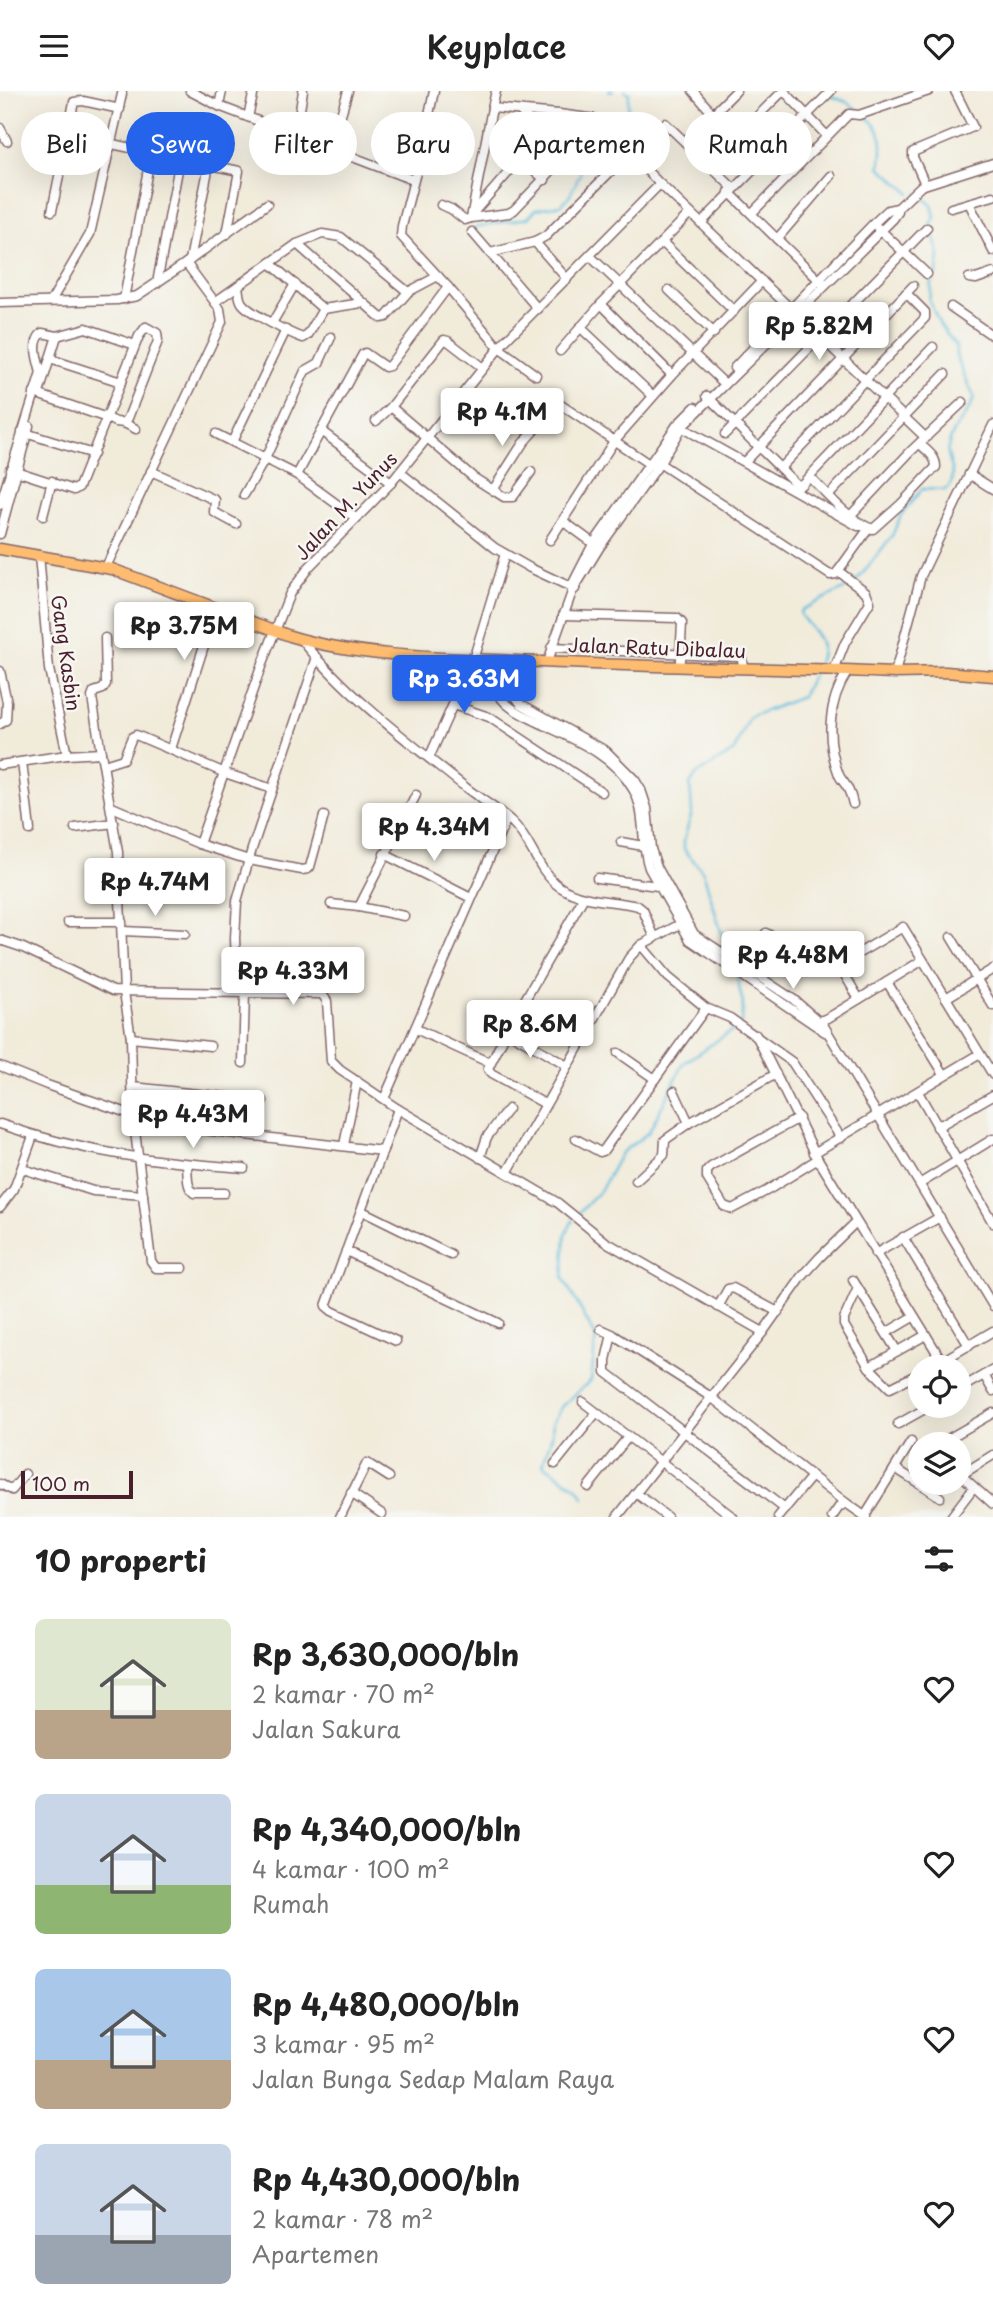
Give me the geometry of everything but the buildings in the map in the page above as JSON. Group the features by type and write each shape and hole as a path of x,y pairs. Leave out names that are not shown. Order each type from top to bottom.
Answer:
{"main road":[{"name":"Jalan Ratu Dibalau","path":"0,549 106,567 302,640 408,655 547,662 680,660 743,668 895,673 939,671 993,676"}],"street":[{"path":"190,91 248,117 254,91"},
{"path":"219,106 222,91"},
{"path":"300,112 303,91"},
{"path":"342,112 348,91"},
{"path":"434,91 401,236 449,287 499,348 536,375"},
{"path":"472,215 496,91"},
{"path":"693,91 711,112"},
{"path":"715,112 736,91"},
{"path":"762,112 784,91 804,112"},
{"path":"752,213 849,114 870,112 929,91"},
{"path":"925,184 913,152 973,127 955,91"},
{"path":"810,112 829,93"},
{"path":"122,94 112,144 126,147"},
{"path":"52,211 74,102 83,101 120,109"},
{"path":"492,109 533,112"},
{"path":"812,120 827,136"},
{"path":"0,128 7,141"},
{"path":"670,128 684,141"},
{"path":"357,158 413,180"},
{"path":"547,662 573,589 596,546 679,426 822,283 881,231 916,190 925,184 993,163"},
{"path":"227,234 239,171 235,170"},
{"path":"51,301 90,234 104,175"},
{"path":"124,299 147,175"},
{"path":"157,283 177,175"},
{"path":"106,567 221,325 222,313 188,262 207,175"},
{"path":"441,205 465,220 505,175"},
{"path":"540,175 545,180"},
{"path":"472,215 509,213 549,175"},
{"path":"490,253 535,242 551,232 607,175"},
{"path":"651,175 905,418 936,461 936,467 873,529 858,526 679,426"},
{"path":"717,175 822,283"},
{"path":"701,223 746,175"},
{"path":"778,239 831,176"},
{"name":"Jalan M. Yunus","path":"199,844 258,675 290,593 309,567 391,483 499,348 660,184"},
{"path":"951,208 993,196"},
{"path":"969,203 993,251"},
{"path":"0,303 124,299 137,296 267,204"},
{"path":"822,283 873,224 888,210 898,208"},
{"path":"561,351 601,304 690,213"},
{"path":"873,224 927,274"},
{"path":"725,434 927,228"},
{"path":"472,232 538,309"},
{"path":"215,302 297,244 322,234 341,237 408,292"},
{"path":"535,242 567,279"},
{"path":"662,242 734,311"},
{"path":"297,244 377,317 383,318 408,292 438,276"},
{"path":"590,256 723,382"},
{"path":"270,263 323,309"},
{"path":"969,278 976,279 993,273"},
{"path":"550,540 614,441 672,375 762,281"},
{"path":"272,323 295,284"},
{"path":"238,286 243,304 301,338 306,337 323,309 362,303"},
{"path":"747,459 913,286"},
{"path":"297,475 363,354 389,366 449,287"},
{"path":"669,290 714,333"},
{"path":"57,292 72,301"},
{"path":"780,468 926,315 906,293"},
{"path":"601,304 672,375"},
{"path":"951,307 993,336"},
{"path":"839,319 861,340"},
{"path":"13,470 74,490 79,487 135,345 146,327 157,333 158,341 124,423"},
{"path":"580,327 653,396"},
{"path":"43,374 36,355 37,338 42,333 57,336 87,329 135,345"},
{"path":"232,442 286,330"},
{"path":"0,505 57,336"},
{"path":"244,495 265,459 305,371 319,363 331,337"},
{"path":"376,421 391,407 444,340 483,368"},
{"path":"708,398 801,485 933,347"},
{"path":"50,359 121,382"},
{"path":"829,495 945,374"},
{"path":"36,394 136,429"},
{"path":"851,515 962,402"},
{"path":"493,490 523,443 556,404 562,405 614,441 830,575 836,574 867,527"},
{"path":"391,407 474,478 504,497 513,498 531,472"},
{"path":"895,673 921,576 993,425"},
{"path":"321,431 391,483"},
{"path":"24,433 93,454"},
{"path":"216,434 297,475 357,519"},
{"path":"0,534 13,470"},
{"path":"151,471 215,500 214,512 236,524"},
{"path":"400,472 505,554 573,589"},
{"path":"969,474 993,489"},
{"path":"810,477 867,527"},
{"path":"781,485 792,479"},
{"path":"43,516 52,481"},
{"path":"563,521 596,546"},
{"path":"429,758 473,660 505,554"},
{"name":"Gang Kasbin","path":"39,555 49,669 68,755"},
{"path":"834,671 845,643 870,603 869,596 838,571"},
{"path":"171,749 216,608"},
{"path":"551,648 680,660 682,623 677,618 563,615"},
{"path":"105,638 106,684 103,689 95,691 92,697 118,852 124,992 131,1038 133,1119 152,1264 156,1268 183,1268"},
{"path":"302,640 372,709 429,758 507,818 519,830 547,876 560,887 584,897 640,908 655,938"},
{"path":"243,1063 235,916 249,860 317,657"},
{"path":"485,660 494,686 508,705 591,748 614,766 628,783 638,800 643,846 649,868 683,923 741,968 793,999 822,1025 921,1183 993,1306"},
{"path":"505,661 511,690 522,704 606,751 635,780 647,808 653,857 694,944 727,966 741,968"},
{"path":"848,671 840,684 829,723 829,733 839,776 848,789 853,804"},
{"path":"0,724 6,720 8,711 1,677"},
{"path":"453,705 489,717 602,792"},
{"path":"104,765 123,759 135,735 225,773 272,789"},
{"path":"0,765 101,753"},
{"path":"22,762 30,830"},
{"path":"359,907 415,795"},
{"path":"112,807 199,844 249,860 308,869 324,816"},
{"path":"405,816 450,838"},
{"path":"384,1099 507,818"},
{"path":"75,828 114,823"},
{"path":"621,842 643,846"},
{"path":"384,854 471,898"},
{"path":"597,878 658,886"},
{"path":"545,1104 488,1073 490,1063 507,1031 584,897"},
{"path":"331,904 404,916"},
{"path":"68,922 185,934"},
{"path":"507,1173 629,957 641,945 683,923"},
{"path":"741,968 766,933 831,968 901,927 905,929 993,1076"},
{"path":"951,937 993,1006"},
{"path":"0,940 21,947 106,988 124,992 323,994 327,999 331,1061 340,1070 398,1109 566,1210 606,1242 763,1332"},
{"path":"641,945 668,977 706,1008 730,1018 795,1065 841,1138"},
{"path":"822,1025 923,960"},
{"path":"839,965 859,999"},
{"path":"946,998 993,969"},
{"path":"887,982 944,1074"},
{"path":"576,1139 593,1150 603,1151 706,1008"},
{"path":"416,1029 490,1063"},
{"path":"507,1031 567,1066"},
{"path":"756,1035 816,1156 938,1355"},
{"path":"131,1038 210,1046"},
{"path":"618,1053 655,1079"},
{"path":"799,1118 707,1171 707,1178 724,1206 732,1209 768,1190 841,1138 980,1054"},
{"path":"0,1066 133,1119 262,1139 344,1145 383,1151"},
{"path":"636,1181 664,1155 666,1140 689,1123 776,1074"},
{"path":"344,1145 357,1081"},
{"path":"132,1087 263,1101"},
{"path":"674,1091 689,1123"},
{"path":"918,1092 992,1221"},
{"path":"937,1127 993,1095"},
{"path":"396,1341 327,1307 398,1109"},
{"path":"480,1158 487,1137 508,1109"},
{"path":"0,1123 53,1142 139,1159 244,1168"},
{"path":"0,1207 14,1189 33,1136"},
{"path":"921,1183 993,1139"},
{"path":"187,1164 191,1191 224,1193"},
{"path":"23,1169 93,1191 143,1195"},
{"path":"362,1211 451,1255"},
{"path":"875,1254 940,1217"},
{"path":"617,1517 820,1257 856,1222"},
{"path":"903,1237 969,1346"},
{"path":"346,1251 498,1323"},
{"path":"897,1351 855,1284 844,1325 869,1367 890,1388 908,1379"},
{"path":"718,1307 728,1289 733,1288 778,1312"},
{"path":"886,1333 913,1317"},
{"path":"601,1329 711,1397 865,1517 908,1447"},
{"path":"953,1355 993,1331"},
{"path":"612,1334 606,1372 785,1509"},
{"path":"869,1367 926,1335"},
{"path":"971,1382 993,1370"},
{"path":"984,1375 993,1391"},
{"path":"583,1402 733,1517"},
{"path":"555,1464 596,1413"},
{"path":"960,1432 993,1413"},
{"path":"898,1424 909,1418"},
{"path":"589,1487 628,1437"},
{"path":"993,1455 961,1474 993,1504"},
{"path":"340,1517 367,1463 389,1477"},
{"path":"895,1468 908,1474"},
{"path":"0,1484 12,1490 25,1473"},
{"path":"778,1517 812,1476"},
{"path":"951,1517 973,1488"},
{"path":"351,1493 382,1514"},
{"path":"636,1493 667,1517"},
{"path":"832,1517 839,1507 846,1503"}],"waterway":[{"path":"625,91 629,93 628,112"},
{"path":"824,91 860,112"},
{"path":"865,116 879,132 882,152 880,167 910,193"},
{"path":"475,227 528,218 536,209 561,205 570,195 580,175"},
{"path":"817,666 820,643 800,614 801,610 848,587 859,578 892,536 901,515 922,489 946,490 951,484 953,473 948,447 974,397 956,356 956,346 940,325 929,300 939,256 931,225 935,217 932,205 917,193"},
{"path":"727,951 703,872 684,849 692,812 690,785 696,775 734,751 750,717 802,697 814,672"},
{"path":"737,978 743,1004 741,1023"},
{"path":"578,1215 602,1188 621,1153 649,1132 684,1063 737,1027"},
{"path":"573,1220 566,1234 563,1278 596,1337 591,1380 562,1406 553,1422 552,1436 543,1464 577,1488 584,1498"}]}
